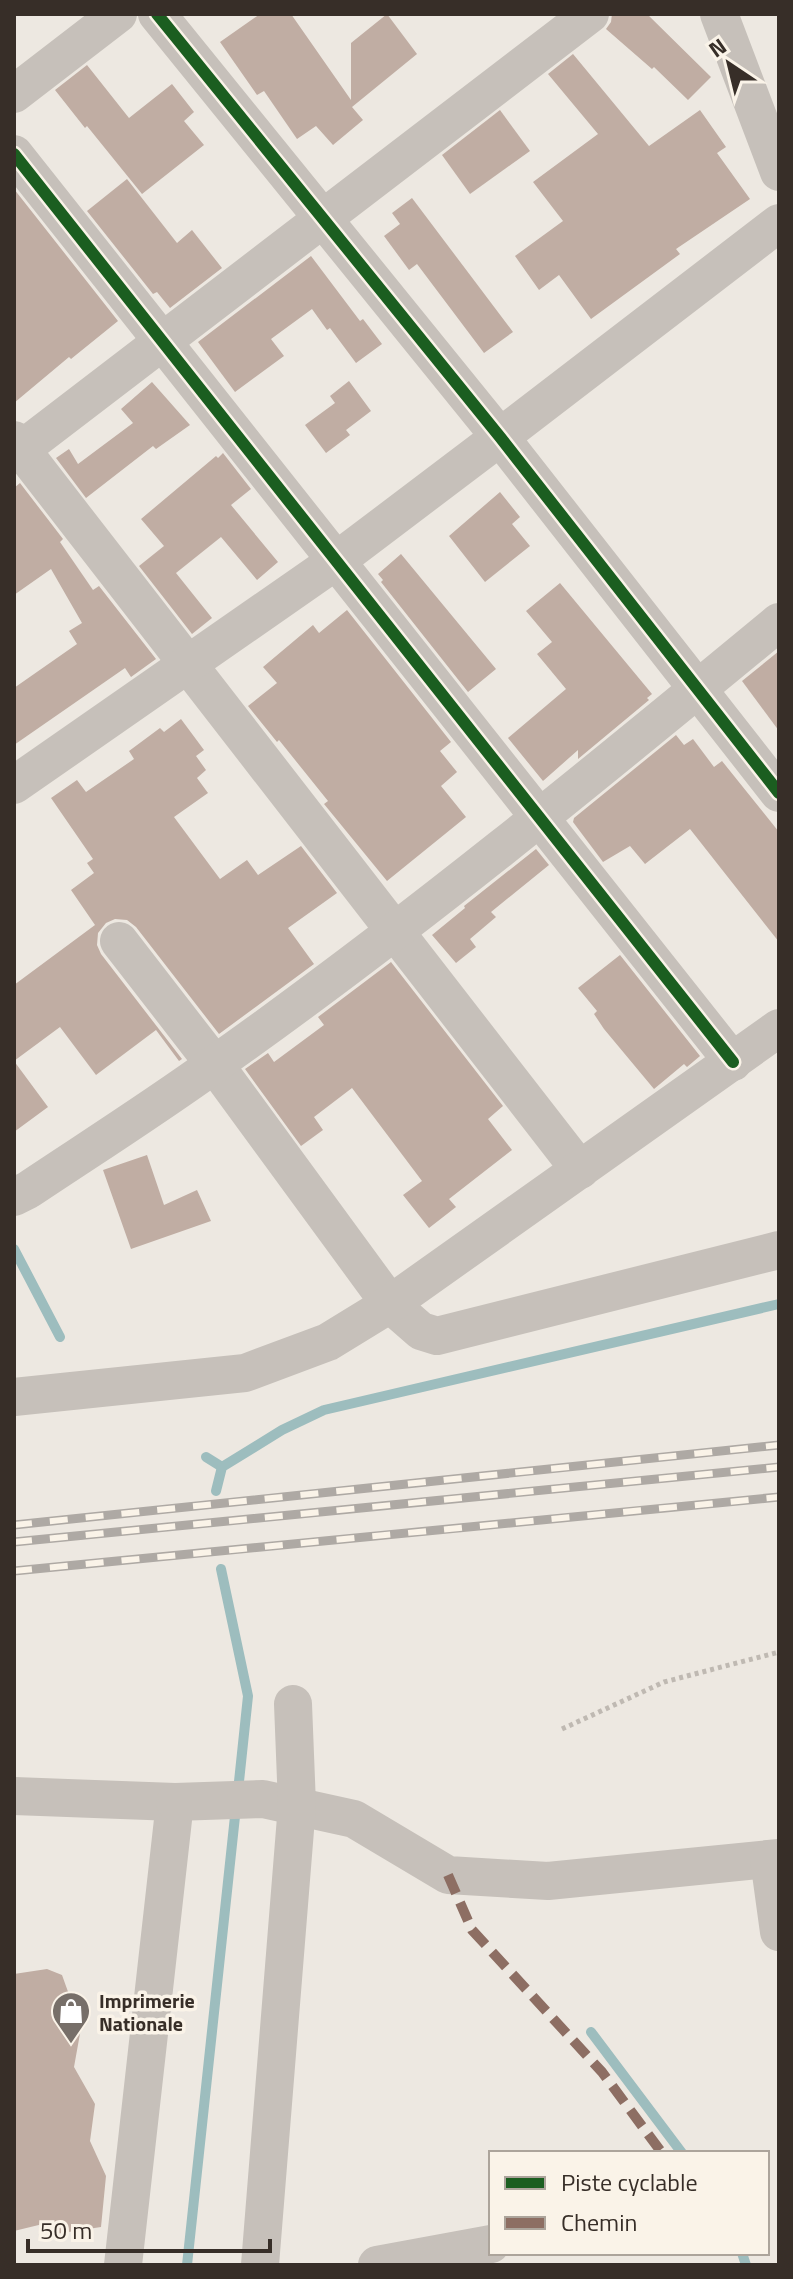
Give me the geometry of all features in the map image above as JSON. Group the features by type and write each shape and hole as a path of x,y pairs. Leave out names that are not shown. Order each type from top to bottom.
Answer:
{"street":[{"path":"14,94 118,14"},
{"path":"157,14 500,437 779,793"},
{"path":"580,1170 17,448 162,342 590,14"},
{"path":"719,14 779,172"},
{"path":"14,154 733,1062"},
{"path":"14,785 336,561 779,223"},
{"path":"19,1185 215,1065 539,817 779,622"},
{"path":"119,941 215,1065 390,1304 421,1331 437,1336 779,1250"},
{"path":"14,1397 245,1373 328,1342 390,1304 779,1028"},
{"path":"260,2265 280,1802 293,1704"},
{"path":"14,1796 280,1802 354,1819 448,1875 548,1881 774,1859 779,1932"},
{"path":"123,2265 192,1802"},
{"path":"377,2265 482,2252"}],"path":[{"path":"562,1729 664,1682 779,1652"}],"building":[{"path":"260,14 291,14 351,100 351,43 387,14 417,54 352,107 363,120 333,145 316,126 297,139 264,91 257,95 220,42"},
{"path":"612,14 647,14 711,77 688,100 654,67 652,69 606,29"},
{"path":"573,54 649,146 700,110 726,147 717,153 750,199 676,249 680,254 591,319 559,275 539,290 515,256 563,221 533,182 598,134 548,74"},
{"path":"87,65 129,118 172,84 194,112 184,121 204,145 142,194 55,90"},
{"path":"500,110 530,151 470,194 442,155"},
{"path":"127,179 177,243 192,230 222,268 170,308 157,292 153,294 87,211"},
{"path":"14,189 118,321 14,403"},
{"path":"412,198 513,332 484,353 417,264 409,270 384,236 400,224 392,213"},
{"path":"311,256 360,321 363,319 382,344 356,363 312,309 271,339 284,356 235,392 198,342"},
{"path":"349,381 371,411 346,430 350,435 326,453 305,425 335,403 330,396"},
{"path":"152,382 190,425 156,449 153,446 86,498 56,458 69,449 78,464 133,423 121,409"},
{"path":"223,453 251,489 231,505 278,562 257,580 221,537 176,573 212,618 192,634 139,566 164,546 141,519"},
{"path":"20,483 63,539 60,542 93,590 99,586 156,659 131,677 125,668 14,745 14,688 77,644 69,631 82,623 51,569 14,595 14,488"},
{"path":"500,492 520,517 512,524 530,546 485,582 449,536"},
{"path":"401,554 496,669 468,692 381,582 383,580 378,574"},
{"path":"560,583 652,694 647,698 649,700 578,759 578,750 543,781 508,738 566,689 537,654 552,642 526,611"},
{"path":"347,610 451,742 440,751 457,772 441,786 466,817 387,881 324,804 328,801 248,706 277,683 263,667 313,625 319,633"},
{"path":"779,651 779,731 742,681"},
{"path":"181,719 204,750 196,756 206,770 197,778 208,793 174,817 220,879 247,860 258,875 301,846 337,893 288,928 314,964 219,1034 136,927 127,920 115,919 106,923 98,933 97,945 101,954 182,1059 179,1061 156,1030 96,1075 60,1027 14,1061 14,985 95,925 71,890 94,873 87,863 93,859 51,798 77,780 86,792 134,759 129,751 160,728 164,732"},
{"path":"676,735 684,745 693,739 714,767 722,761 779,832 779,942 690,829 645,864 630,846 603,862 573,822 574,818"},
{"path":"536,849 549,865 491,912 496,917 470,939 476,947 456,963 432,935"},
{"path":"620,955 700,1056 687,1067 684,1064 654,1089 604,1029 594,1014 597,1011 578,988"},
{"path":"391,962 503,1106 488,1119 512,1150 449,1199 456,1207 429,1228 403,1195 422,1181 352,1088 314,1117 323,1130 301,1146 245,1069 268,1053 274,1062 324,1025 318,1017"},
{"path":"14,1061 48,1107 14,1132"},
{"path":"147,1155 164,1205 197,1190 211,1221 131,1249 103,1170"},
{"path":"47,1969 62,1975 81,2028 74,2067 95,2104 90,2141 106,2176 101,2227 49,2235 47,2223 14,2231 14,1974"}],"waterway":[{"path":"14,1249 60,1337"},
{"path":"216,1491 222,1467 282,1430 324,1410 779,1304"},
{"path":"206,1457 222,1467"},
{"path":"221,1569 248,1696 238,1791"},
{"path":"187,2265 236,1807"},
{"path":"591,2032 680,2151"},
{"path":"743,2255 746,2265"}],"railway":[{"path":"14,1525 779,1445"},
{"path":"14,1542 779,1467"},
{"path":"14,1571 779,1497"}],"marked path":[{"path":"448,1875 472,1930 602,2072 661,2151"}],"cycle path":[{"path":"157,14 500,437 779,793"},
{"path":"14,154 733,1062"}],"place":[{"name":"Imprimerie Nationale","path":"71,2045"}]}
